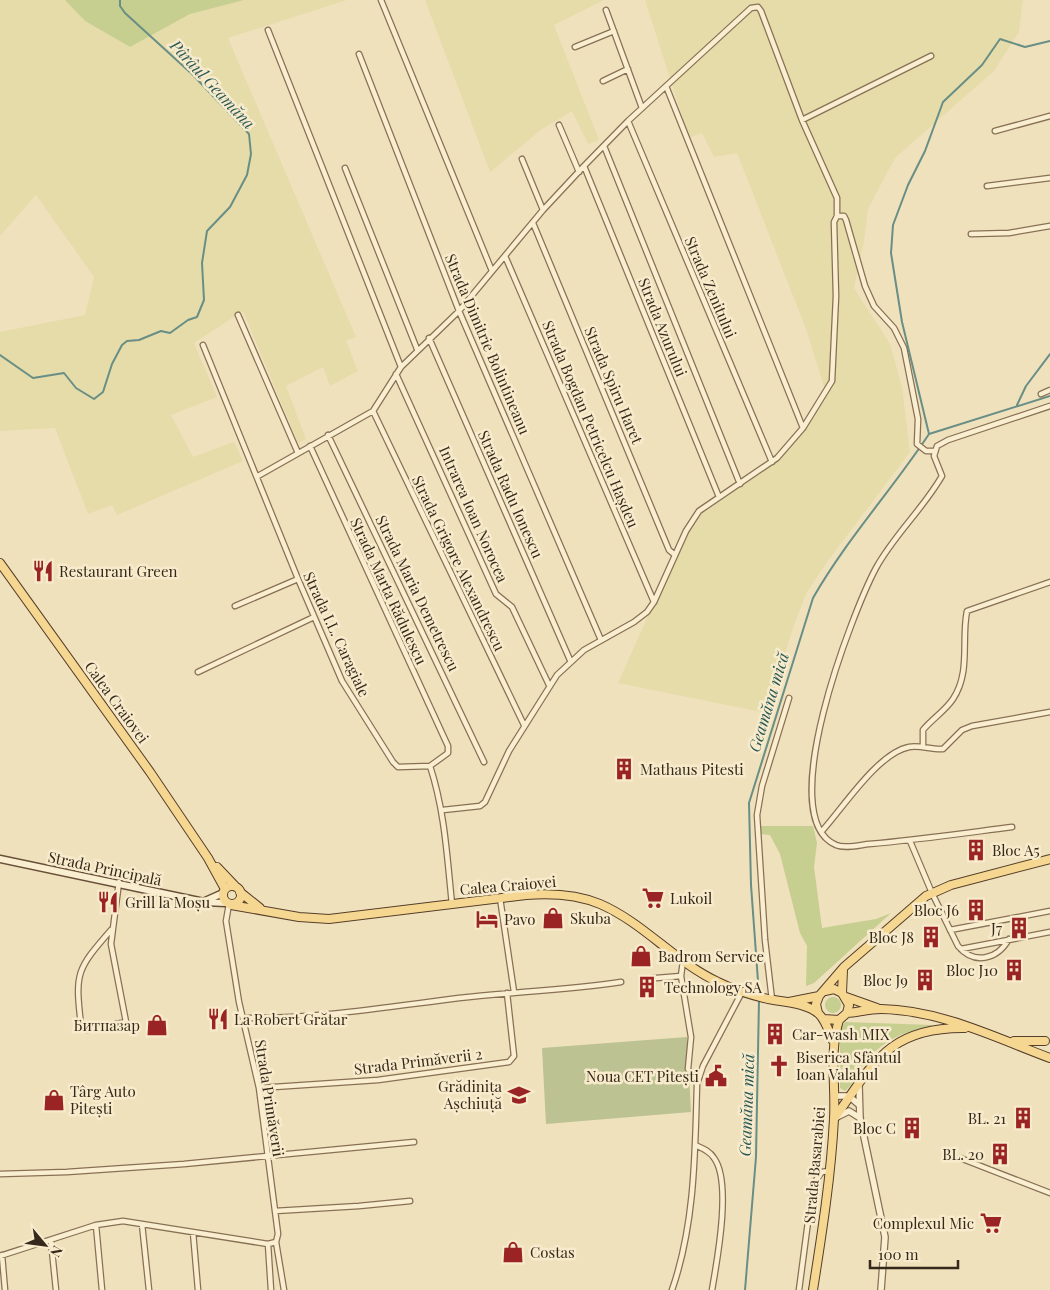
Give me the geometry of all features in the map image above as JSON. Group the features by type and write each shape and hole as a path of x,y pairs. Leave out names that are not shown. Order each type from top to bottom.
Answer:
{"main road":[{"name":"Calea Craiovei","path":"0,563 135,750 208,858 224,891 228,904 299,917 329,919 546,893 590,900 625,917 682,961 718,982 754,996 789,1002"},
{"name":"Calea Craiovei","path":"208,858 238,890 262,909"},
{"name":"Strada Principală","path":"0,859 119,882 204,902 228,904"},
{"path":"832,1041 816,1004 844,967 872,941 932,893 964,881 1050,859"},
{"path":"204,902 230,886 238,890 239,901 228,904"},
{"path":"832,1041 839,1020 846,1013 849,1005 844,995 844,967"},
{"path":"789,1002 834,989 879,1009 931,1016 1007,1040 1047,1057"},
{"path":"789,1002 821,1016 839,1020"},
{"path":"846,1013 879,1009"},
{"path":"834,1119 877,1058 903,1040 935,1030 974,1029"},
{"path":"1007,1040 1048,1040"},
{"path":"1047,1057 1041,1050 1048,1040"},
{"name":"Strada Basarabiei","path":"813,1290 834,1119 832,1041"}],"street":[{"path":"381,0 492,271"},
{"path":"258,476 373,411 380,403 401,367 459,311 543,210 584,166 642,108 746,12 751,8 758,7 802,120 837,198 838,216 834,222 836,296 832,381 802,428 772,462 699,512 675,555 654,602 647,612 634,622 570,660 549,685 524,725 485,802 480,806 443,810"},
{"path":"606,10 642,108"},
{"path":"268,30 401,367"},
{"path":"575,47 614,31"},
{"name":"Strada Dimitrie Bolintineanu","path":"360,54 459,311 601,640"},
{"path":"802,120 931,56"},
{"path":"603,81 628,69"},
{"path":"666,86 802,428"},
{"path":"995,131 1050,116"},
{"name":"Strada Zenitului","path":"628,122 772,462"},
{"path":"559,124 579,172"},
{"path":"604,146 740,484"},
{"path":"522,159 543,210"},
{"name":"Strada Azurului","path":"584,166 719,497"},
{"path":"345,168 418,349"},
{"path":"987,186 1050,178"},
{"path":"838,216 844,216 846,220 860,271 874,306 894,328 904,348 916,405 919,446 926,451 934,451 941,443 948,440 1050,406"},
{"name":"Strada Spiru Haret","path":"533,223 669,550 675,555"},
{"path":"971,234 1009,233 1050,226"},
{"name":"Strada Bogdan Petricelcu Hașdeu","path":"505,256 654,602"},
{"path":"238,315 298,453"},
{"name":"Strada Radu Ionescu","path":"429,338 570,660"},
{"name":"Strada I.L. Caragiale","path":"203,344 258,476 298,579 342,681 398,767 430,766"},
{"name":"Intrarea Ioan Norocea","path":"396,374 496,594 512,607 549,685"},
{"path":"1041,394 1050,390"},
{"name":"Strada Grigore Alexandrescu","path":"373,411 524,725"},
{"name":"Strada Maria Demetrescu","path":"328,436 484,762"},
{"name":"Strada Marta Rădulescu","path":"310,446 448,746 448,753 430,766"},
{"path":"934,451 941,472 939,481 907,522 877,567 852,619 821,717 812,802 814,814 822,831 830,841 840,846 910,841 1012,827"},
{"path":"235,606 298,579"},
{"path":"923,747 923,730 952,700 956,693 966,657 966,611 1050,582"},
{"path":"198,672 314,617"},
{"path":"770,999 762,911 757,815 762,786 789,698"},
{"path":"822,831 878,766 904,748 943,749 962,730 972,726 1050,712"},
{"path":"430,766 443,810 452,904"},
{"path":"910,841 950,930 960,949 967,956 982,958 995,954 1004,948 1009,939"},
{"path":"111,930 89,955 78,980 81,1025 87,1030 126,1022 111,944 111,930 119,882"},
{"path":"500,898 514,992"},
{"name":"Strada Primăverii","path":"228,904 226,921 243,1018 259,1088 278,1234 276,1242 284,1290"},
{"path":"950,930 1050,911"},
{"path":"960,949 1050,932"},
{"path":"682,961 681,976 691,1037 688,1069 691,1073 700,1074"},
{"path":"644,979 681,976"},
{"path":"243,1018 329,1014 514,992 621,982"},
{"path":"672,1290 681,1264 689,1222 695,1145 697,1084 700,1074 742,992"},
{"name":"Strada Primăverii 2","path":"259,1088 378,1080 508,1062 514,1056 507,993"},
{"path":"860,1080 858,1104 860,1118 885,1237 881,1290"},
{"path":"834,1096 850,1096 858,1104"},
{"path":"834,1119 849,1111 860,1118"},
{"path":"0,1174 67,1172 268,1157 414,1142"},
{"path":"695,1145 706,1150 715,1158 721,1178 722,1216 712,1290"},
{"path":"960,1158 1050,1193"},
{"path":"799,1290 813,1184 822,1172 829,1171"},
{"path":"275,1211 410,1201"},
{"path":"6,1290 1,1255 96,1225 122,1221 268,1244 276,1242"},
{"path":"142,1224 149,1290"},
{"path":"96,1225 102,1290"},
{"path":"193,1232 198,1290"},
{"path":"51,1240 56,1290"},
{"path":"268,1244 272,1290"}],"shaded area":[{"path":"0,0 65,0 85,21 130,47 190,14 244,0 347,0 228,38 356,337 346,341 358,371 330,386 323,367 286,386 306,439 298,443 243,311 194,343 217,397 171,415 193,457 234,442 243,461 117,515 112,505 88,514 55,428 0,431 0,332 85,315 94,277 36,195 0,236"},
{"path":"425,0 604,0 554,25 599,140 588,144 572,111 542,129 490,172"},
{"path":"645,0 1023,0 1019,32 994,71 895,158 868,209 864,241 854,288 890,344 902,387 910,452 827,562 807,592 794,625 767,713 618,683 686,531 699,511 772,462 790,444 826,393 806,329 737,153 714,157 702,133 689,138"}],"green space":[{"path":"65,0 244,0 190,14 130,47 85,21"},
{"path":"757,826 813,826 817,843 814,867 822,928 876,919 891,913 814,983 806,986 807,946 800,933 780,854 770,835 758,834"},
{"path":"833,997 839,999 841,1005 839,1011 833,1013 827,1011 825,1005 827,999"},
{"path":"845,1022 932,1025 901,1035 877,1050 861,1068 845,1091 840,1088 840,1029"},
{"path":"687,1037 691,1112 546,1124 542,1048"}],"waterway":[{"name":"Pârâul Geamăna","path":"0,355 33,378 64,373 76,388 94,399 103,392 112,364 122,345 127,341 139,340 161,331 170,333 188,320 197,317 204,300 202,263 207,231 230,207 247,175 251,154 249,134 193,75 125,13 120,6 120,0"},
{"path":"929,434 902,322 891,253 893,225 908,185 925,151 943,102 982,65 1000,39 1025,47 1050,41"},
{"path":"1017,405 1026,386 1050,354"},
{"name":"Geamăna mică","path":"759,995 751,885 749,803 813,598 854,535 929,434 1050,396"},
{"name":"Geamăna mică","path":"745,1290 756,1157 759,1000"}],"place":[{"name":"Restaurant Green","path":"43,571"},
{"name":"Mathaus Pitesti","path":"624,769"},
{"name":"Bloc A5","path":"976,850"},
{"name":"Lukoil","path":"653,898"},
{"name":"Grill la Moșu","path":"108,902"},
{"name":"Bloc J6","path":"976,910"},
{"name":"Skuba","path":"553,918"},
{"name":"Pavo","path":"487,919"},
{"name":"J7","path":"1019,928"},
{"name":"Bloc J8","path":"931,937"},
{"name":"Badrom Service","path":"641,956"},
{"name":"Bloc J10","path":"1014,970"},
{"name":"Bloc J9","path":"925,980"},
{"name":"Technology SA","path":"647,987"},
{"name":"La Robert Grătar","path":"218,1019"},
{"name":"Битпазар","path":"157,1025"},
{"name":"Car-wash MIX","path":"775,1034"},
{"name":"Biserica Sfântul Ioan Valahul","path":"779,1066"},
{"name":"Noua CET Pitești","path":"716,1076"},
{"name":"Grădinița Așchiuță","path":"519,1095"},
{"name":"Târg Auto Pitești","path":"54,1100"},
{"name":"BL. 21","path":"1023,1118"},
{"name":"Bloc C","path":"912,1128"},
{"name":"BL. 20","path":"1000,1154"},
{"name":"Complexul Mic","path":"991,1223"},
{"name":"Costas","path":"513,1252"}]}
